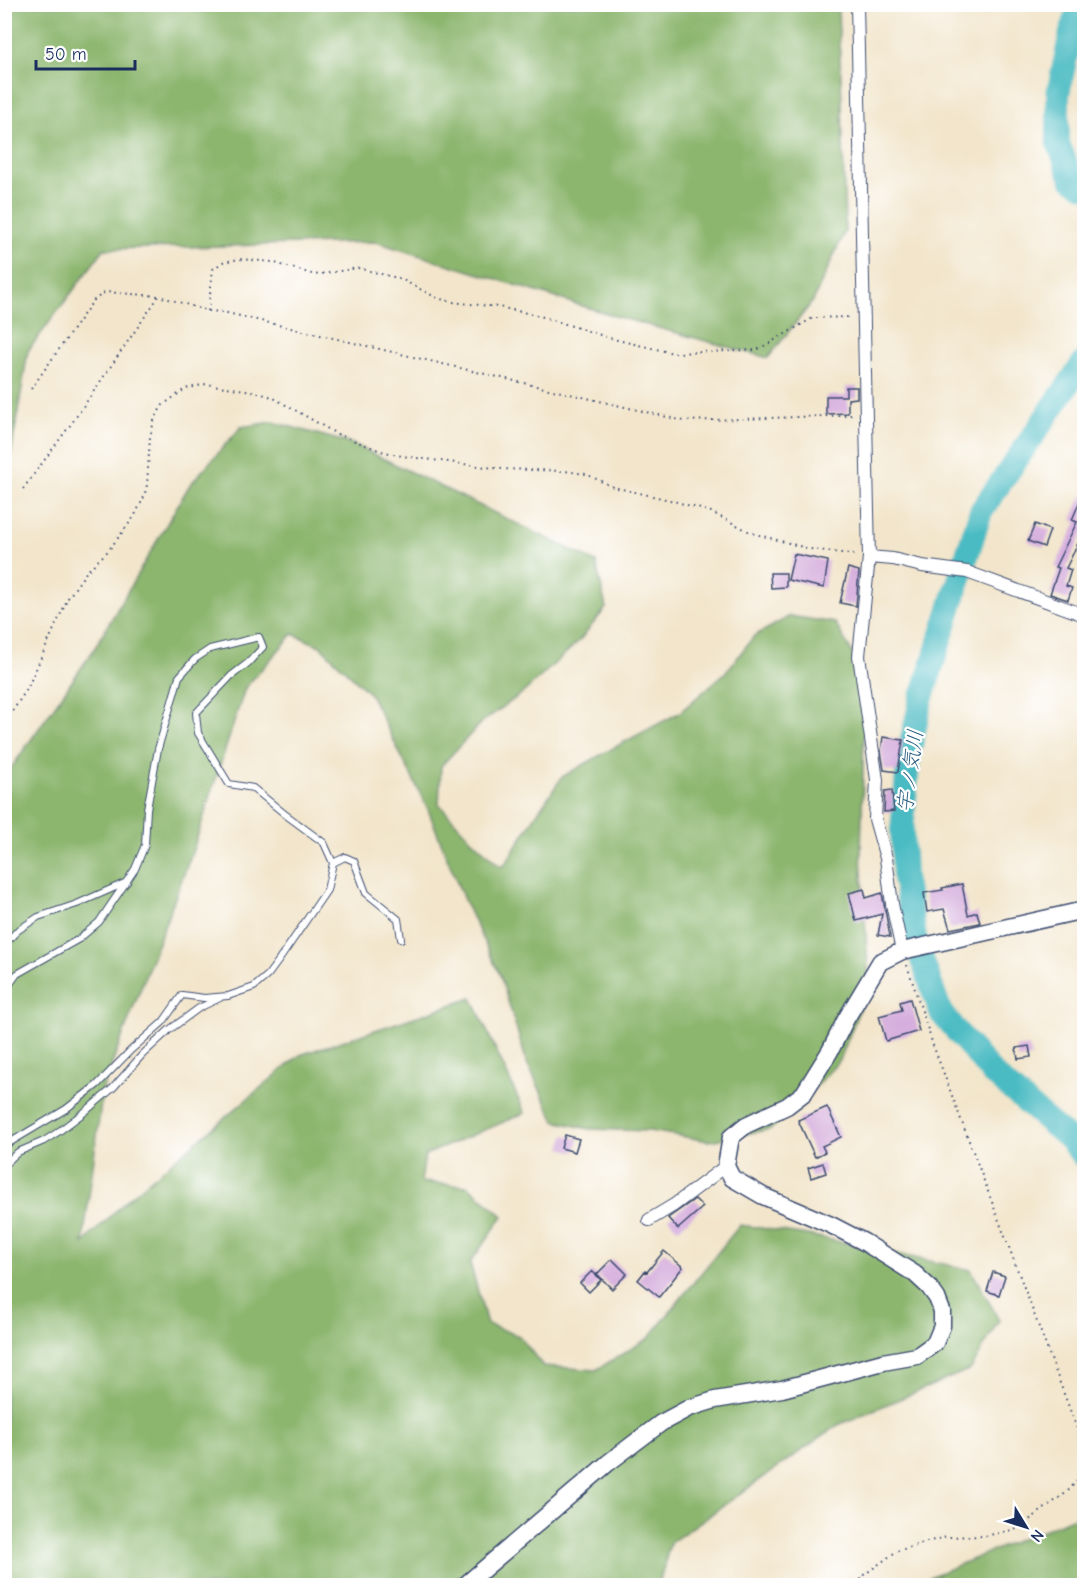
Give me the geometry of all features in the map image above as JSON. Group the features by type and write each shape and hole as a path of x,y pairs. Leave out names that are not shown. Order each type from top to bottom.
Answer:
{"street":[{"path":"857,4 869,557 859,656 877,780 875,819 885,858 902,951"},
{"path":"869,557 961,571 1084,615"},
{"path":"464,1586 608,1463 661,1423 689,1408 715,1400 782,1389 884,1362 917,1356 935,1343 942,1326 942,1311 929,1287 915,1274 864,1242 763,1196 732,1178 726,1166 731,1137 746,1125 786,1106 804,1093 880,962 902,951 1084,910"},
{"path":"649,1220 674,1205 726,1166"}],"lane":[{"path":"4,992 17,974 79,939 99,922 135,869 145,845 147,809 158,749 179,676 195,659 210,649 259,637 263,647 196,713 198,733 229,784 253,788 324,843 333,863 327,890 268,975 254,987 228,996 204,998 182,995 164,1022 131,1050 97,1085 66,1109 4,1146"},
{"path":"333,863 345,858 354,861 366,893 398,919 401,939"},
{"path":"4,945 17,931 38,917 76,904 127,882"},
{"path":"4,1165 18,1152 44,1141 77,1118 113,1088 142,1055 169,1030 199,1008 223,996"}],"path":[{"path":"208,311 213,269 223,262 240,259 272,262 315,275 358,268 401,279 444,300 499,307 540,316 614,339 673,353 757,350 813,318 864,317"},
{"path":"31,389 93,300 105,292 159,296 208,311 223,312 684,421 866,414"},
{"path":"23,489 74,420 159,296"},
{"path":"4,727 27,689 68,598 87,571 108,551 134,517 144,497 154,417 163,405 185,389 206,384 252,391 272,397 337,434 381,451 402,456 502,469 586,474 613,487 711,512 752,533 810,549 869,557"},
{"path":"902,951 933,1045 1084,1447"},
{"path":"861,1586 861,1576 897,1551 947,1537 985,1536 1017,1529 1067,1492 1084,1473"}],"green space":[{"path":"5,5 800,5 838,10 845,231 813,301 768,358 618,317 376,242 104,249 28,351 8,473 5,474"},
{"path":"273,422 353,444 596,562 606,608 579,641 524,692 481,723 441,766 439,804 500,866 504,866 562,777 679,713 726,672 754,636 790,616 835,623 858,663 864,731 861,855 869,984 840,1060 803,1100 771,1129 709,1141 650,1131 589,1129 555,1121 527,1063 500,975 464,900 427,807 370,694 320,646 293,634 245,688 193,850 103,1088 83,1243 130,1197 300,1055 472,998 525,1113 425,1155 421,1182 468,1186 503,1216 470,1263 487,1324 519,1336 543,1366 596,1370 649,1338 740,1225 808,1235 971,1270 999,1320 971,1369 838,1425 670,1543 659,1585 5,1586 5,777 93,651 189,486 241,427"},
{"path":"1084,1513 1084,1585 910,1585"}],"building":[{"path":"846,387 857,387 857,398 848,399 848,413 826,414 826,396 846,396"},
{"path":"1084,491 1084,531 1066,568 1071,570 1066,586 1072,588 1068,600 1050,594 1059,568 1055,567 1077,522 1072,520"},
{"path":"1035,524 1050,530 1044,547 1028,541"},
{"path":"794,554 828,561 824,588 788,580"},
{"path":"848,568 859,571 856,606 840,603"},
{"path":"770,573 786,573 786,587 771,588"},
{"path":"883,737 903,740 898,772 884,770 881,751"},
{"path":"892,790 894,811 884,812 885,791"},
{"path":"962,884 968,915 977,912 980,923 950,929 944,909 927,912 924,893"},
{"path":"864,889 866,898 882,893 890,937 878,935 882,914 856,921 849,893"},
{"path":"910,999 919,1031 886,1041 879,1016 902,1010 900,1002"},
{"path":"1029,1046 1031,1057 1018,1059 1016,1048"},
{"path":"827,1107 841,1137 822,1146 825,1152 815,1157 798,1120"},
{"path":"565,1135 579,1139 575,1152 561,1148"},
{"path":"823,1163 826,1173 811,1178 808,1168"},
{"path":"695,1199 703,1207 678,1229 668,1218"},
{"path":"664,1251 683,1267 659,1297 638,1280"},
{"path":"612,1259 627,1274 612,1289 597,1274"},
{"path":"592,1271 601,1280 589,1292 580,1283"},
{"path":"993,1272 1005,1276 999,1295 987,1291"}],"waterway":[{"name":"宇ノ気川","path":"1081,4 1071,33 1058,94 1058,143 1072,179 1084,186"},
{"name":"宇ノ気川","path":"1084,362 981,511 921,700 909,753 902,830 904,877 916,942 941,1013 993,1074 1070,1140 1084,1157"}]}
